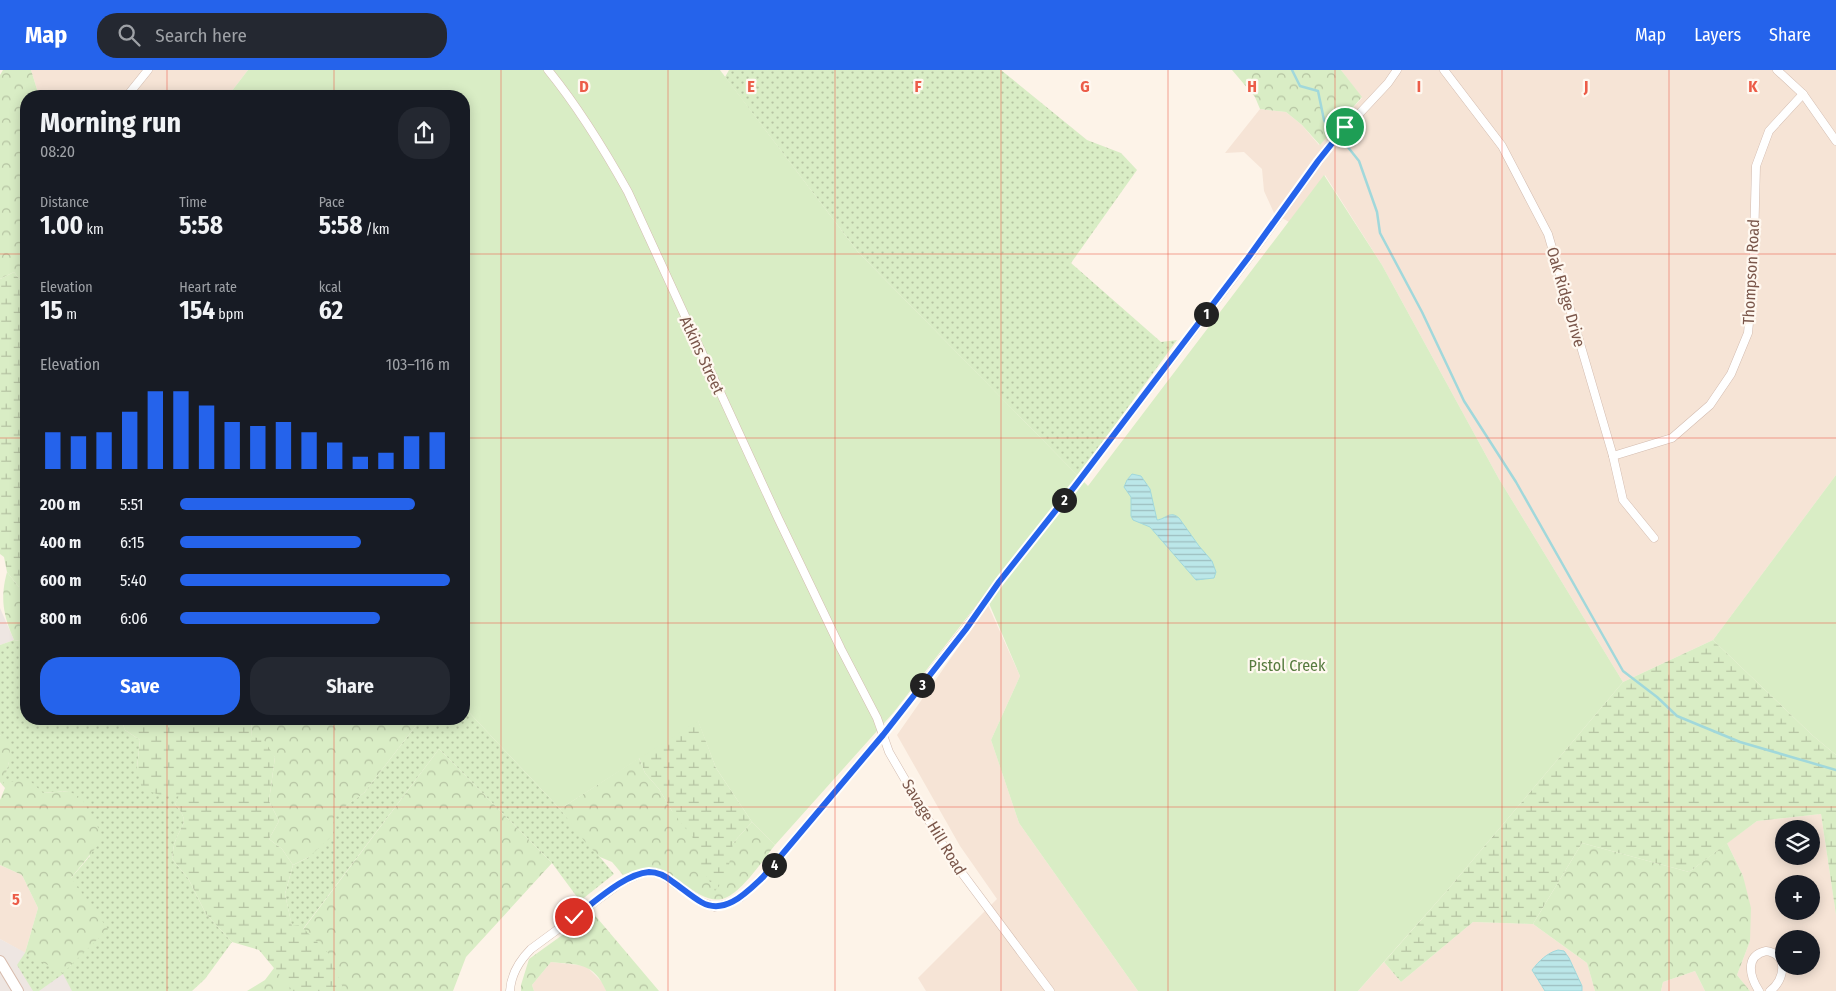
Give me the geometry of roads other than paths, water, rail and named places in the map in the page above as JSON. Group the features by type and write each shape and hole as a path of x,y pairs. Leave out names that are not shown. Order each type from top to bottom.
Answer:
{"street":[{"path":"132,90 148,70"},
{"name":"Atkins Street","path":"548,70 570,97 598,138 628,192 770,501 841,649"},
{"path":"510,991 516,968 527,954 632,876 652,872 661,874 701,902 715,907 730,904 741,896 779,859 883,735 966,629 999,582 1243,266 1330,145 1398,70"},
{"name":"Oak Ridge Drive","path":"1444,70 1502,146 1548,234 1613,456 1623,500 1654,538"},
{"path":"1777,70 1803,94 1836,141"},
{"name":"Thompson Road","path":"1613,456 1672,438 1710,405 1731,374 1748,333 1753,281 1756,166 1769,130 1803,94"},
{"name":"Savage Hill Road","path":"841,649 877,718 889,752 950,857 1050,991"},
{"path":"1759,991 1752,981 1750,969 1752,961 1756,956 1766,951 1776,954 1783,968 1782,976 1770,991"},
{"path":"0,961 18,991"}],"water":[{"path":"1132,474 1141,476 1150,489 1157,520 1170,515 1179,518 1212,561 1216,572 1214,578 1196,580 1150,527 1133,520 1131,516 1131,497 1124,487"},
{"path":"1558,950 1564,951 1569,958 1582,986 1582,991 1545,991 1532,970 1550,953"}],"waterway":[{"path":"1292,70 1300,86 1318,91 1324,120 1328,129"},
{"path":"1343,141 1359,161 1377,212 1380,233 1422,312 1464,401 1516,482 1623,671 1657,697 1677,716 1740,742 1836,770"}],"park label":[{"name":"Pistol Creek","path":"1287,665"}]}
